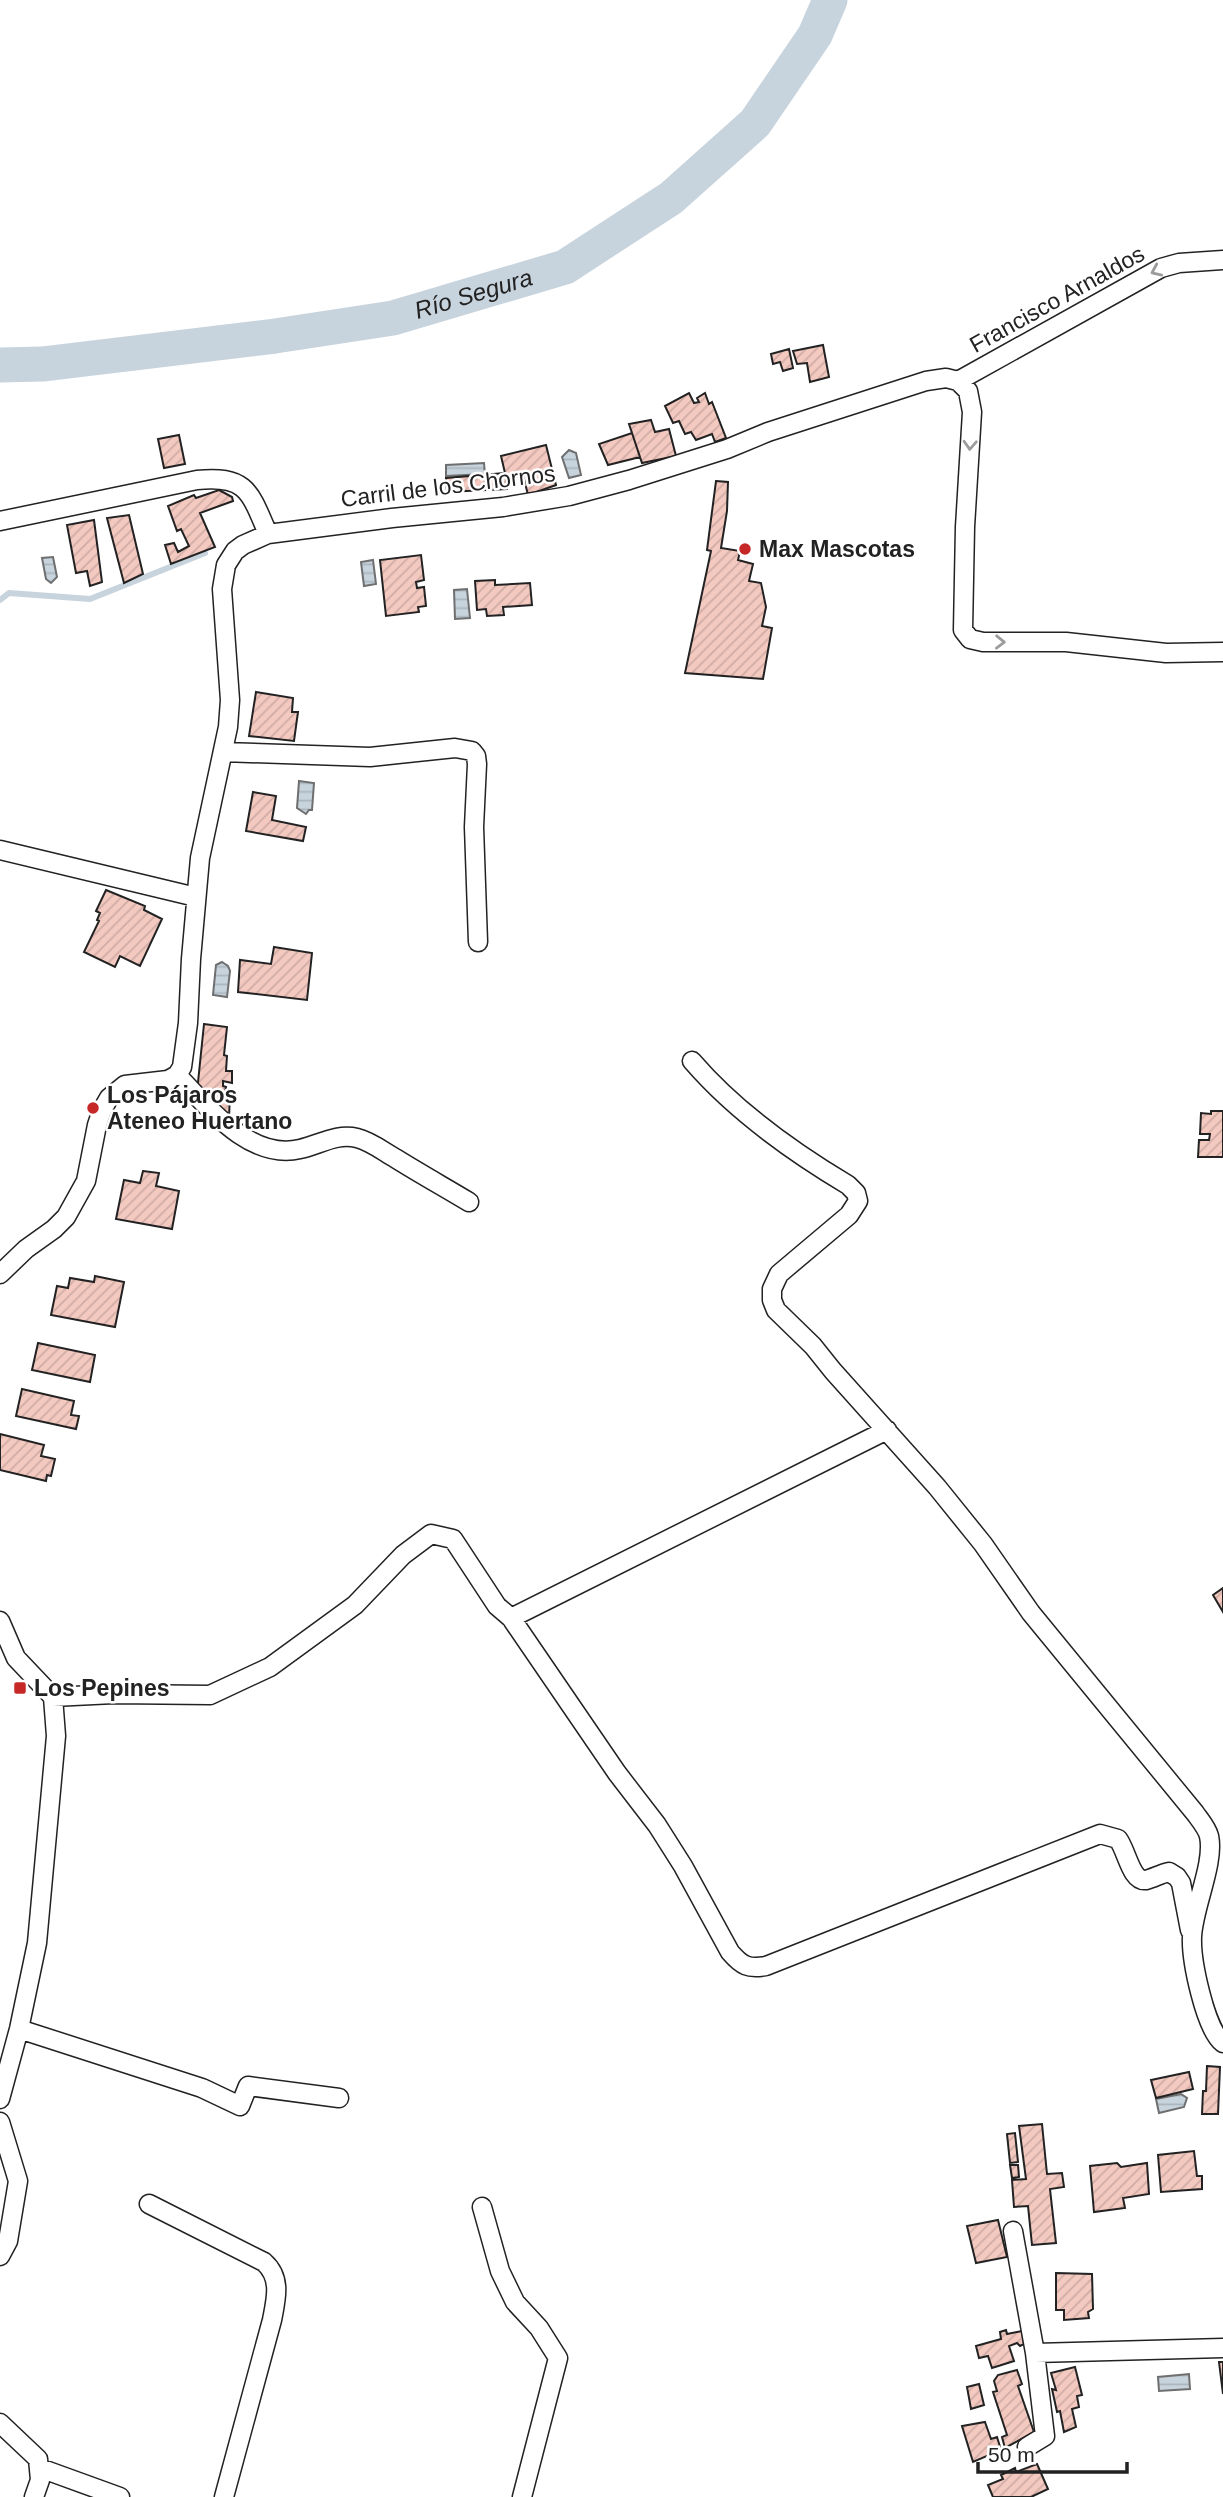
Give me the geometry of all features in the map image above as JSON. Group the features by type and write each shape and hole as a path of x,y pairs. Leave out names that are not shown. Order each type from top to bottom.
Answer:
{"street":[{"name":"Francisco Arnaldos","path":"958,381 1161,268 1179,263 1223,261"},
{"name":"Carril de los Chornos","path":"177,1074 185,1057 196,897 206,826 223,752 230,700 223,574 229,557 235,551 268,534 503,507 569,496 727,449 768,432 926,381 946,378 958,381"},
{"path":"958,381 968,391 972,412 965,527 963,630 970,639 983,642 1066,642 1166,653 1223,652"},
{"path":"0,521 217,478 234,481 244,487 257,507 268,534"},
{"path":"223,752 370,757 454,748 472,751 477,764 474,827 478,942"},
{"path":"0,850 196,897"},
{"path":"692,1061 726,1098 788,1146 856,1193 858,1201 849,1215 779,1274 772,1289 772,1300 783,1318 813,1346 953,1506 1031,1613 1195,1813 1209,1835 1207,1864 1192,1937"},
{"path":"0,1274 66,1217 86,1181 97,1125 109,1098 125,1085 168,1080 177,1074 231,1126 258,1146 272,1151 286,1151 298,1150 338,1136 361,1139 469,1202"},
{"path":"511,1618 887,1430"},
{"path":"53,1697 114,1694 210,1695 281,1660 355,1605 403,1555 431,1534 453,1539 497,1606 511,1618 617,1773 657,1825 684,1866 730,1952 746,1967 766,1966 1100,1834 1118,1839 1138,1880 1169,1872 1177,1877 1193,1880 1202,1873 1207,1864"},
{"path":"0,1621 16,1658 53,1697 56,1736 37,1943 19,2029 0,2099"},
{"path":"1177,1877 1181,1883 1192,1937 1202,2005 1216,2037 1223,2043"},
{"path":"19,2029 202,2088 240,2106 248,2086 340,2098"},
{"path":"0,2122 18,2181 8,2241 0,2256"},
{"path":"149,2204 264,2262 274,2272 276,2296 272,2320 224,2497"},
{"path":"482,2207 500,2271 515,2302 539,2328 558,2358 522,2497"},
{"path":"1013,2231 1035,2353 1045,2436 1027,2447"},
{"path":"1035,2353 1223,2348"},
{"path":"0,2423 38,2459 40,2469 34,2497"},
{"path":"40,2469 120,2497"}],"shaded area":[{"path":"569,450 576,453 581,475 569,478 562,457"},
{"path":"484,463 485,474 446,476 446,465"},
{"path":"53,557 57,577 51,583 46,579 42,558"},
{"path":"373,560 376,584 364,586 361,562"},
{"path":"467,589 470,618 455,619 454,590"},
{"path":"299,781 314,783 312,810 306,814 297,808"},
{"path":"222,962 230,971 227,997 213,995 216,965"},
{"path":"1181,2094 1187,2098 1184,2107 1159,2113 1156,2099"},
{"path":"1189,2374 1190,2389 1159,2391 1158,2377"}],"building":[{"path":"823,345 829,377 810,382 807,363 797,364 793,351"},
{"path":"789,349 793,368 783,371 780,362 773,364 771,354"},
{"path":"689,393 694,403 699,402 697,398 705,393 709,404 712,402 726,438 715,442 712,434 696,440 691,432 685,434 679,421 673,423 665,406"},
{"path":"651,420 655,432 669,429 676,456 642,463 629,424"},
{"path":"632,433 640,457 608,465 599,444"},
{"path":"179,435 185,464 164,468 158,439"},
{"path":"546,445 556,485 528,495 523,475 506,479 507,489 447,492 446,478 505,473 501,456"},
{"path":"716,481 728,482 721,548 740,551 738,560 753,564 749,581 761,583 766,607 762,626 772,628 763,679 685,673 711,551 707,550"},
{"path":"219,490 232,497 233,501 200,513 215,547 171,564 165,545 174,543 178,552 189,546 181,529 177,531 168,506 194,495 196,498"},
{"path":"129,515 143,574 124,583 107,518"},
{"path":"94,520 102,582 90,586 87,571 76,573 67,525"},
{"path":"421,555 424,580 416,582 417,588 424,587 426,606 418,607 419,612 386,616 380,560"},
{"path":"495,580 495,585 530,583 532,605 503,607 504,615 487,616 486,609 477,610 475,581"},
{"path":"256,692 293,698 292,712 298,712 294,741 249,736"},
{"path":"253,792 276,796 272,820 306,827 303,841 246,831"},
{"path":"106,890 145,906 144,910 162,919 140,966 120,956 115,967 84,952 99,921 97,920 100,913 96,911"},
{"path":"274,947 312,953 307,1000 238,992 240,960 271,964"},
{"path":"204,1024 227,1027 224,1055 227,1056 226,1071 232,1071 232,1083 223,1081 223,1086 226,1087 225,1092 230,1092 229,1119 197,1092"},
{"path":"1211,1111 1223,1111 1223,1157 1198,1157 1199,1140 1209,1140 1210,1134 1200,1134 1201,1113 1211,1114"},
{"path":"143,1171 159,1173 156,1186 179,1191 172,1229 116,1219 124,1180 140,1183"},
{"path":"95,1276 124,1282 115,1327 51,1315 57,1286 68,1288 70,1278 94,1282"},
{"path":"38,1343 95,1355 90,1382 32,1370"},
{"path":"22,1389 74,1401 71,1415 79,1416 76,1429 16,1416"},
{"path":"0,1434 44,1445 41,1456 55,1459 51,1476 47,1475 46,1481 0,1470"},
{"path":"1223,1588 1223,1612 1213,1595"},
{"path":"1207,2066 1220,2067 1218,2114 1202,2114"},
{"path":"1189,2072 1193,2089 1156,2098 1151,2080"},
{"path":"1042,2124 1047,2174 1062,2173 1064,2187 1050,2189 1056,2243 1032,2245 1028,2206 1014,2207 1012,2180 1026,2179 1019,2126"},
{"path":"1015,2133 1018,2162 1010,2163 1007,2134"},
{"path":"1194,2151 1197,2176 1202,2176 1202,2189 1161,2192 1158,2155"},
{"path":"1117,2163 1121,2167 1147,2163 1149,2194 1123,2198 1125,2208 1094,2212 1090,2166"},
{"path":"1010,2165 1018,2165 1019,2177 1012,2178"},
{"path":"998,2220 1007,2257 976,2263 967,2226"},
{"path":"1056,2273 1092,2274 1093,2309 1088,2312 1089,2318 1064,2320 1064,2310 1056,2310"},
{"path":"1006,2330 1007,2334 1022,2331 1024,2344 1009,2346 1014,2361 992,2368 988,2356 979,2358 976,2346 1001,2339 1000,2332"},
{"path":"1219,2362 1223,2362 1223,2394"},
{"path":"1075,2367 1082,2395 1077,2396 1079,2407 1072,2409 1076,2427 1064,2432 1060,2411 1057,2412 1052,2389 1056,2390 1051,2373"},
{"path":"1017,2370 1022,2384 1018,2386 1034,2432 1005,2448 1002,2437 1007,2435 993,2392 997,2391 994,2381 998,2375"},
{"path":"979,2384 984,2405 971,2409 967,2387"},
{"path":"985,2422 991,2439 997,2437 1001,2450 973,2462 962,2426"},
{"path":"1037,2464 1048,2489 1031,2497 993,2497 988,2485 1003,2479 1001,2475 1015,2468 1016,2472"}],"waterway":[{"name":"Río Segura","path":"0,365 42,364 275,336 393,318 565,267 671,198 755,123 815,35 830,0"},
{"path":"0,600 9,593 90,599 205,553"}],"place":[{"name":"Max Mascotas","path":"745,549"},
{"name":"Los Pájaros Ateneo Huertano","path":"93,1108"},
{"name":"Los Pepines","path":"20,1688"}]}
